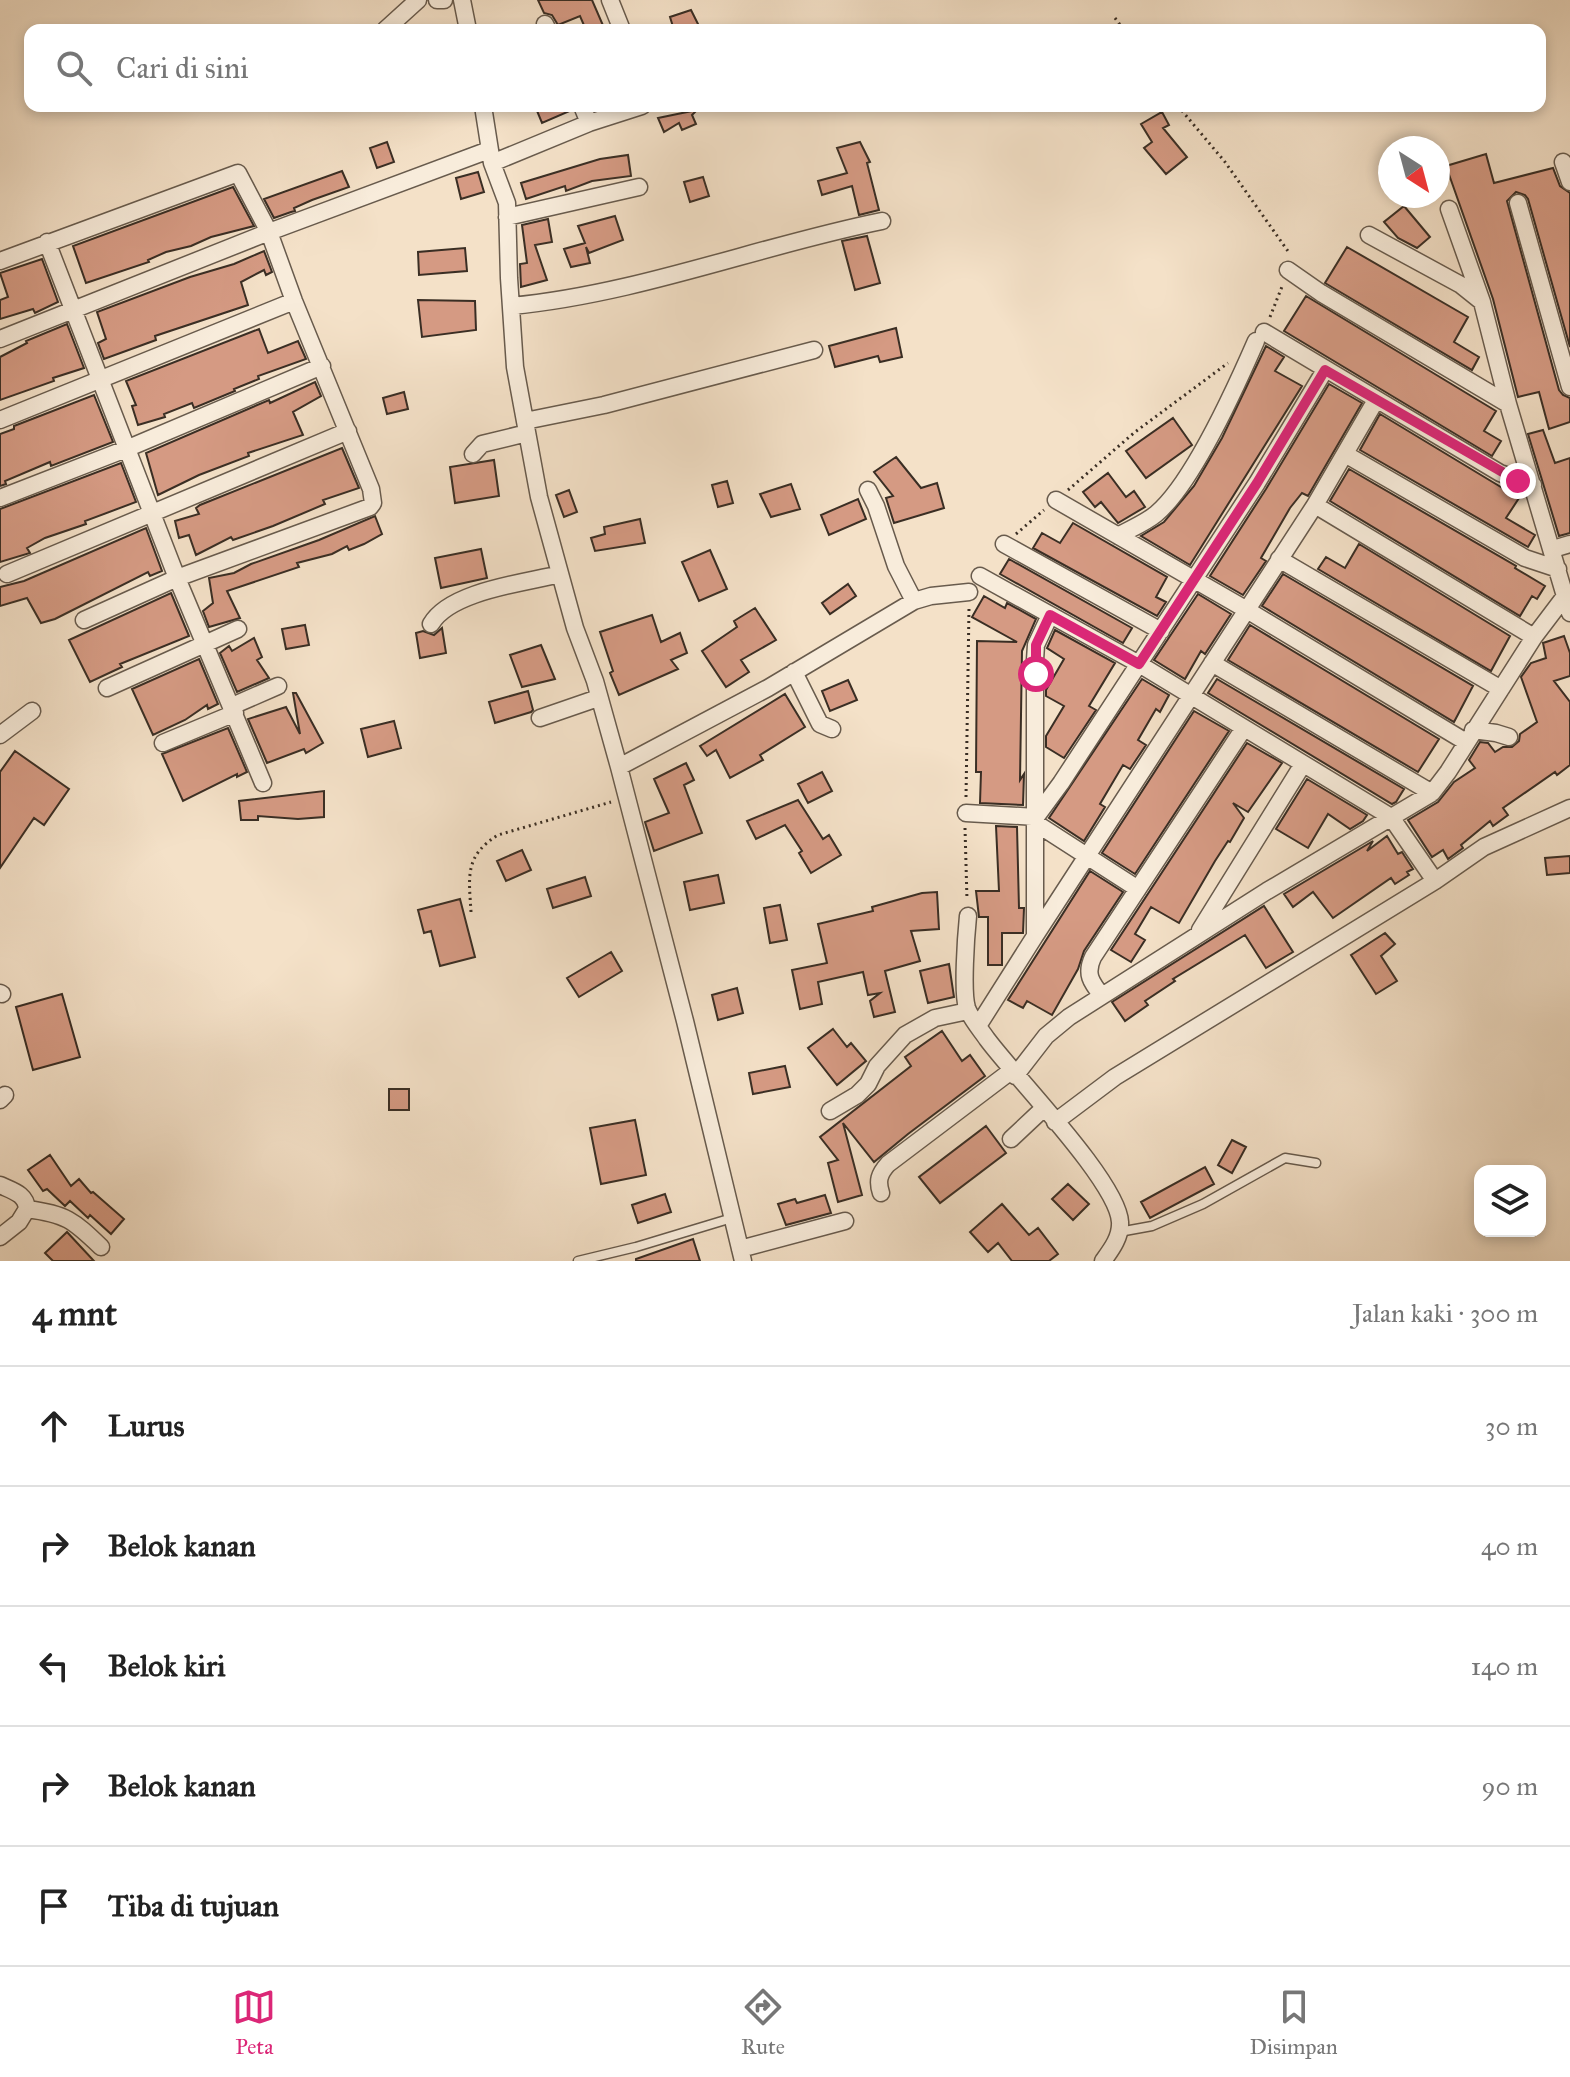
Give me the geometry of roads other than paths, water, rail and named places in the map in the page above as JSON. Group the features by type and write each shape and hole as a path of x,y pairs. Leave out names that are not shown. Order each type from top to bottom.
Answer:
{"street":[{"path":"389,24 418,0"},
{"path":"437,0 444,0"},
{"path":"462,0 467,24"},
{"path":"610,0 620,24"},
{"path":"484,112 491,157 507,203 515,367 539,497 619,767 742,1255 845,1221"},
{"path":"584,112 589,123"},
{"path":"0,339 269,232 623,112"},
{"path":"1563,162 1570,182"},
{"path":"0,261 238,173 269,232 371,489 373,503 370,507 177,578 84,620"},
{"path":"507,217 639,187"},
{"path":"1518,203 1570,387"},
{"path":"1449,209 1482,302 1508,404 1570,613"},
{"path":"511,306 561,300 622,287 882,221"},
{"path":"1369,235 1461,285 1482,302"},
{"path":"47,242 150,512 263,783"},
{"path":"1288,270 1321,293 1508,404"},
{"path":"0,420 294,301"},
{"path":"1118,536 1157,514 1173,494 1234,390 1260,337 1325,370 1500,473 1533,485"},
{"path":"473,454 482,444 526,427 814,350"},
{"path":"0,498 126,449 322,366"},
{"path":"1035,820 1257,483 1325,370"},
{"path":"978,1026 1315,505 1376,400"},
{"path":"7,574 348,431"},
{"path":"1345,454 1525,558 1558,569"},
{"path":"868,490 896,566 914,601"},
{"path":"1056,500 1470,736 1509,737"},
{"path":"1315,505 1534,637"},
{"path":"1004,544 1161,631"},
{"path":"1553,549 1570,544"},
{"path":"1279,559 1501,689"},
{"path":"431,624 441,612 465,598 560,574"},
{"path":"980,576 1139,664 1391,817 1435,881"},
{"path":"619,767 794,672 914,601 969,592"},
{"path":"881,1193 878,1184 880,1174 888,1164 1013,1073 1046,1036 1069,1017 1197,935 1432,793 1534,637 1565,596"},
{"path":"1035,936 1036,653 1040,634 1050,615"},
{"path":"107,688 238,629"},
{"path":"1212,663 1432,793"},
{"path":"794,672 820,724 832,729"},
{"path":"163,743 278,686"},
{"path":"540,718 598,698"},
{"path":"0,735 32,711"},
{"path":"1102,996 1090,981 1089,966 1244,728"},
{"path":"1197,935 1303,764"},
{"path":"1011,1139 1435,881 1484,847 1570,808"},
{"path":"966,813 1035,820 1138,889"},
{"path":"968,916 968,1011 1013,1073 1100,1179 1120,1222 1119,1232 1103,1261"},
{"path":"830,1111 857,1095 874,1075 877,1066 905,1035 935,1018 968,1011"},
{"path":"0,1185 20,1194 25,1199 27,1209 19,1222 0,1237"},
{"path":"27,1209 63,1215 80,1226 101,1247"}],"lane":[{"path":"1119,1232 1152,1226 1203,1204 1285,1158 1316,1163"},
{"path":"578,1261 733,1218"}]}
